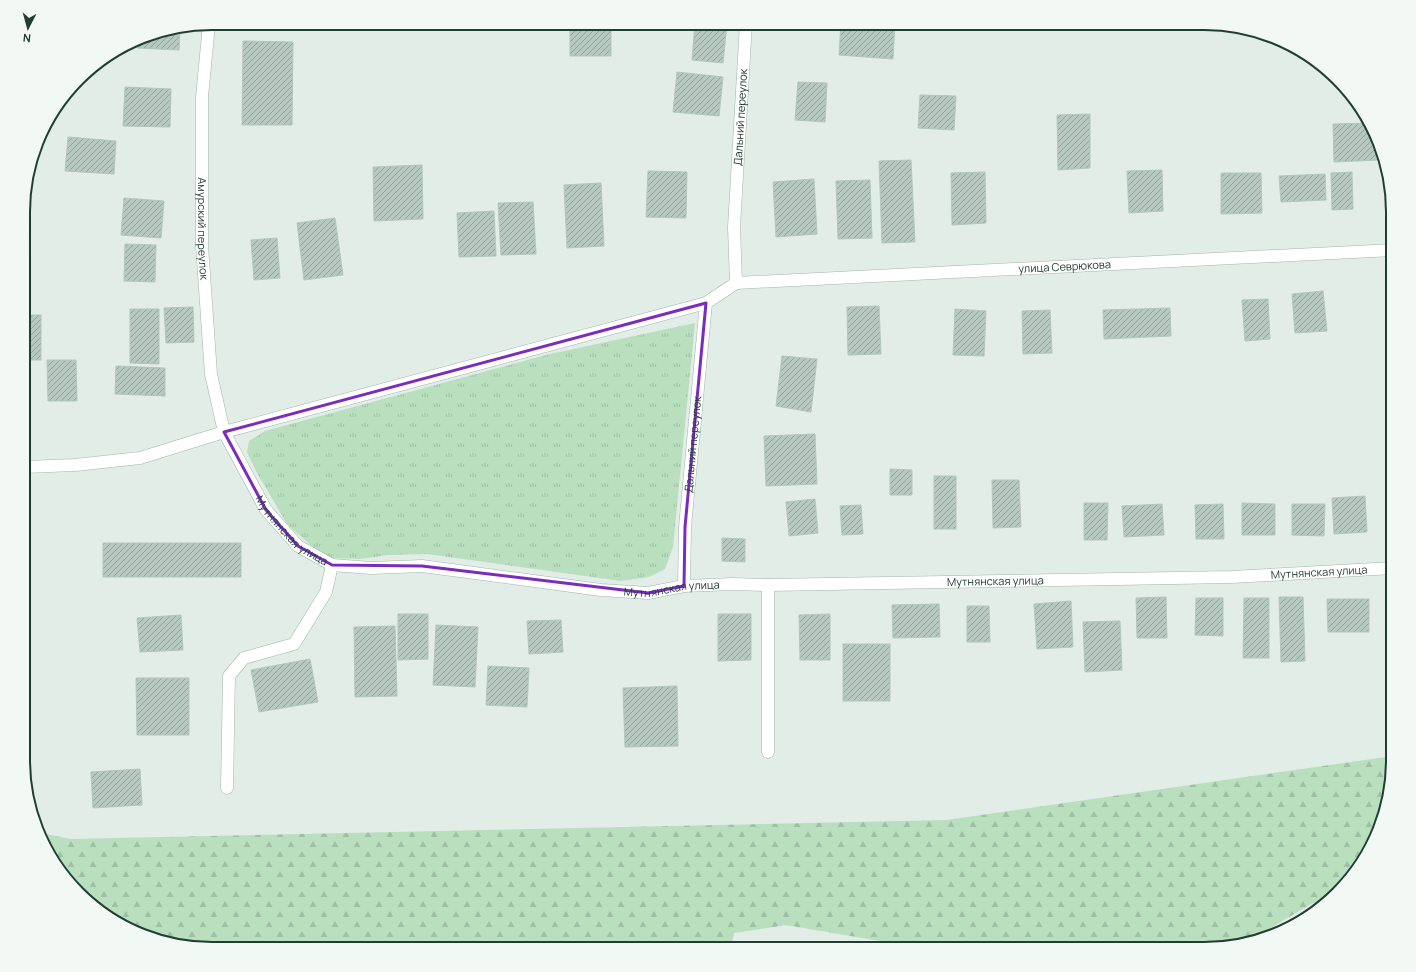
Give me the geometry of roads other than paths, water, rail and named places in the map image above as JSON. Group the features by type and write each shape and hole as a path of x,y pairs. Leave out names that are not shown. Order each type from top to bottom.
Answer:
{"street":[{"name":"Амурский переулок","path":"208,30 202,97 202,246 211,374 224,432"},
{"name":"Дальний переулок","path":"736,283 734,227 746,30"},
{"name":"улица Севрюкова","path":"736,283 1386,250"},
{"path":"30,467 75,465 140,458 224,432 706,303 736,283"},
{"name":"Дальний переулок","path":"684,586 685,527 706,303"},
{"name":"Мутнянская улица","path":"224,432 266,510 298,546 332,565 371,568 422,566 601,590 648,593 684,586 733,584 1232,577 1386,568"},
{"path":"226,788 229,676 244,658 294,644 326,592 332,565"},
{"path":"768,584 768,752"}]}
